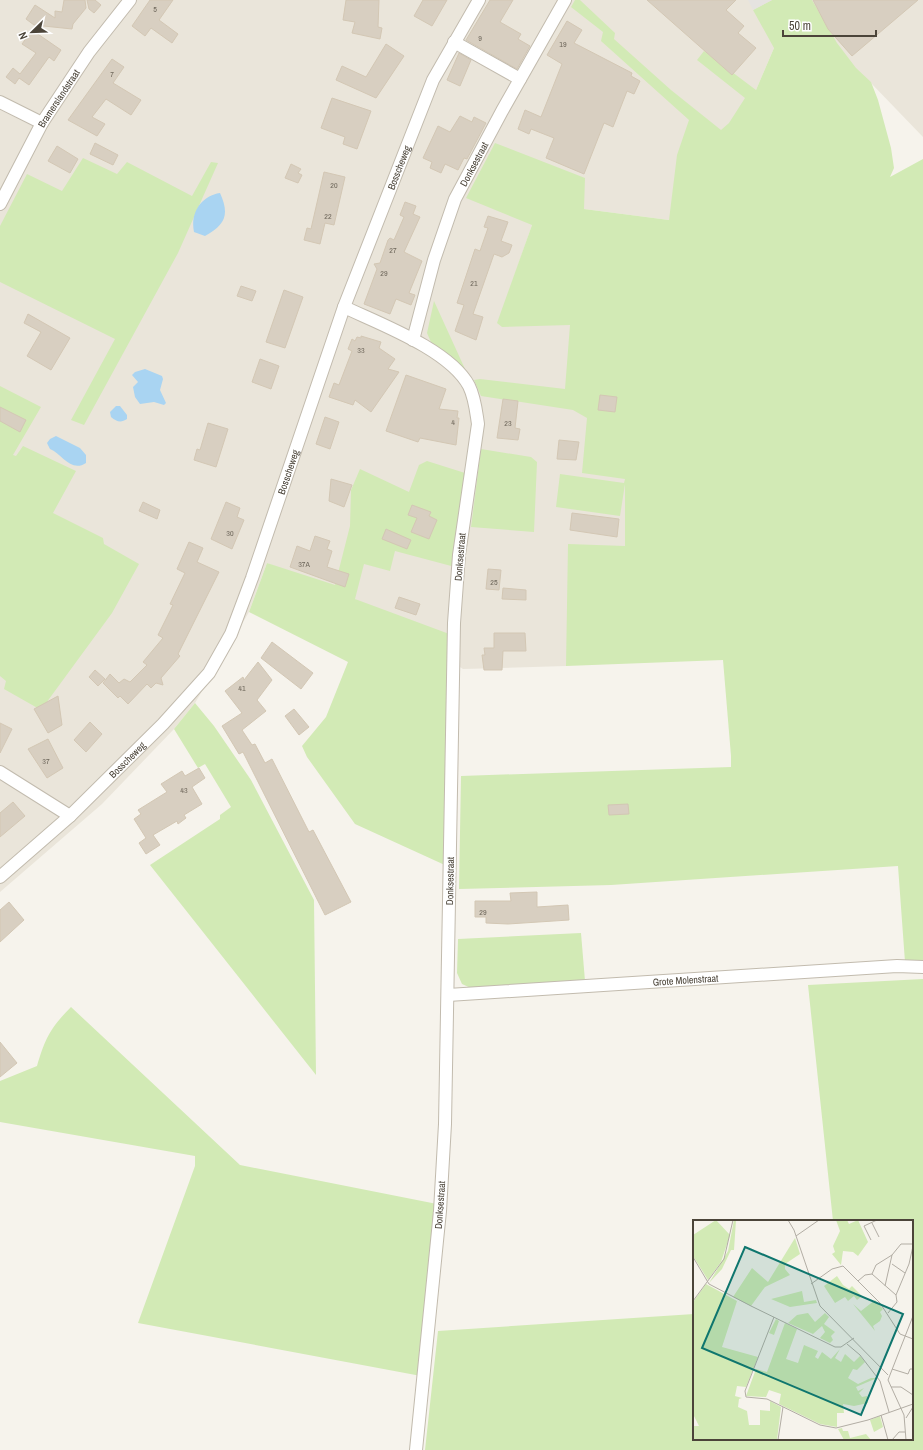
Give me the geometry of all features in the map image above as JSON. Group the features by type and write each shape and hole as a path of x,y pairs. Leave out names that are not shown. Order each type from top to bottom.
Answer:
{"street":[{"name":"Bramerslandstraat","path":"0,204 42,124 89,52 130,0"},
{"name":"Bosscheweg","path":"0,877 70,816 163,724 209,673 231,634 252,578 344,307 433,80 478,0"},
{"name":"Donksestraat","path":"413,340 434,260 455,199 565,0"},
{"path":"454,42 520,79"},
{"path":"0,102 42,124"},
{"name":"Donksestraat","path":"344,307 413,340 446,361 459,372 469,386 473,397 478,424 459,554 454,622 445,1124 440,1211 416,1450"},
{"path":"0,772 70,816"},
{"name":"Grote Molenstraat","path":"448,995 897,966 923,967"}],"shaded area":[{"path":"0,0 923,0 923,137 870,82 774,48 756,90 669,220 584,209 584,179 532,225 498,323 570,324 625,478 625,546 579,546 566,666 463,669 355,599 267,563 249,612 195,703 174,729 102,804 0,892"},
{"path":"748,0 772,0 753,10"}],"green space":[{"path":"575,0 580,0 615,33 614,39 671,90 721,130 729,123 745,98 697,60 704,51 756,90 774,48 753,10 772,0 812,0 837,43 856,68 871,82 878,100 891,148 894,168 890,177 923,159 923,963 905,962 898,866 611,885 459,889 461,776 731,767 723,660 566,666 568,544 625,546 625,484 620,516 556,507 560,474 624,483 625,479 582,473 587,418 573,410 481,396 474,380 480,379 565,389 570,325 502,327 497,323 532,225 466,198 495,143 585,178 584,209 669,220 677,155 689,120 601,41 603,32 571,7"},
{"path":"83,158 117,174 127,162 192,196 211,162 218,163 178,253 84,425 71,420 115,339 0,282 0,226 27,174 62,191"},
{"path":"434,301 465,369 434,349 427,333"},
{"path":"0,386 41,407 13,455 16,456 23,446 76,471 53,513 103,538 104,544 139,564 112,613 41,710 4,689 6,681 0,676"},
{"path":"481,449 531,457 537,462 534,532 471,527"},
{"path":"427,461 465,473 455,567 395,551 390,571 364,564 355,599 452,635 447,866 355,824 307,757 302,746 326,717 348,662 249,612 267,563 335,585 350,526 351,490 360,469 409,492 419,465"},
{"path":"195,703 214,726 251,780 314,900 316,1075 150,865 220,819 220,815 231,807 205,764 198,768 174,729"},
{"path":"581,933 585,981 473,989 462,984 457,973 458,939"},
{"path":"923,979 923,1450 425,1450 438,1331 693,1314 693,1440 913,1440 913,1220 833,1220 808,985"},
{"path":"71,1007 240,1165 437,1204 421,1376 138,1323 195,1166 195,1156 0,1122 0,1081 37,1066 49,1034 58,1021"}],"water":[{"path":"220,193 225,207 224,219 217,228 205,236 194,232 194,218 198,206 207,198"},
{"path":"145,369 162,376 163,379 160,390 166,403 164,405 154,402 140,404 135,397 133,387 138,382 132,375 135,372"},
{"path":"116,406 120,406 127,415 127,419 119,421 111,417 110,412"},
{"path":"56,436 80,448 86,455 86,463 76,466 67,462 50,449 47,443 50,439"}],"building":[{"path":"64,0 85,0 86,8 73,24 72,29 34,25 26,19 35,5 55,18 55,11 62,12"},
{"path":"87,0 95,0 101,5 94,13 89,9"},
{"path":"150,0 173,0 159,20 178,34 172,43 151,28 145,36 132,26"},
{"path":"346,0 379,0 378,27 382,28 380,39 352,33 355,22 343,20"},
{"path":"423,0 447,0 432,26 414,16"},
{"path":"490,0 513,0 500,22 521,34 518,39 530,46 517,69 466,40"},
{"path":"647,0 736,0 726,10 744,26 738,33 756,48 732,75"},
{"path":"813,0 918,0 852,56 828,29"},
{"path":"567,21 582,30 574,43 632,73 631,76 640,81 634,94 627,91 613,127 604,123 584,174 546,158 554,138 531,129 529,134 518,129 525,110 541,117 562,64 547,55"},
{"path":"32,30 61,50 54,61 49,57 29,85 19,78 15,84 6,77 13,68 20,74 36,53 22,44"},
{"path":"386,44 404,56 376,98 336,80 342,66 366,77"},
{"path":"459,53 471,60 460,86 447,80"},
{"path":"112,59 124,67 113,83 141,100 131,115 106,99 92,117 105,124 97,136 68,120"},
{"path":"332,98 371,111 357,149 343,144 345,137 321,128"},
{"path":"460,116 472,122 474,117 486,123 467,159 464,158 458,170 445,164 441,173 430,168 432,162 423,158 438,126 450,132"},
{"path":"95,143 118,155 113,165 90,154"},
{"path":"57,146 78,159 70,173 48,161"},
{"path":"291,164 301,169 298,173 302,175 298,183 285,178"},
{"path":"324,172 345,177 334,225 325,223 320,244 304,240 307,228 311,229"},
{"path":"405,202 416,206 413,214 420,217 404,252 422,261 409,293 415,295 411,305 396,299 390,314 364,304 377,269 374,264 380,263 388,240 390,238 394,240 404,217 400,215"},
{"path":"488,216 508,222 501,241 512,245 509,253 502,257 494,254 473,314 483,317 476,340 455,331 464,305 457,303 475,249 480,251 488,228 484,227"},
{"path":"241,286 256,291 252,301 237,296"},
{"path":"284,290 303,297 285,348 266,342"},
{"path":"28,314 70,338 51,370 27,356 41,332 24,323"},
{"path":"361,336 381,342 379,348 395,359 388,369 399,372 371,412 355,400 353,405 329,397 334,383 339,385 352,351 348,349 352,339 355,341 357,337 361,338"},
{"path":"260,359 279,366 271,389 252,382"},
{"path":"406,375 446,389 439,409 458,411 457,418 459,418 456,445 420,438 418,442 386,431"},
{"path":"600,395 617,397 615,412 598,410"},
{"path":"503,399 518,401 515,428 520,429 518,440 497,438"},
{"path":"0,407 26,420 20,432 0,421"},
{"path":"325,417 339,422 330,449 316,444"},
{"path":"208,423 228,429 216,467 194,460 197,449 200,450"},
{"path":"559,440 579,442 576,460 557,459"},
{"path":"331,479 352,485 344,507 329,501"},
{"path":"143,502 160,510 157,519 139,511"},
{"path":"226,502 240,508 237,517 244,520 232,549 211,539"},
{"path":"412,505 431,512 429,516 437,520 429,539 411,532 417,518 408,515"},
{"path":"572,513 619,519 617,537 570,530"},
{"path":"386,529 411,540 407,549 382,539"},
{"path":"315,536 330,541 327,549 332,551 327,567 349,574 345,587 290,567 297,546 310,551"},
{"path":"189,542 203,548 197,562 219,572 178,654 180,656 161,678 163,685 156,683 151,688 147,684 128,704 120,696 118,698 103,683 110,674 119,683 124,679 130,682 147,665 143,662 163,638 158,635 173,605 170,604 185,573 177,569"},
{"path":"488,569 501,570 499,590 486,589"},
{"path":"503,588 526,590 526,600 502,599"},
{"path":"399,597 420,604 416,615 395,608"},
{"path":"494,633 525,633 526,651 503,651 502,670 484,670 482,655 485,655 484,648 494,648"},
{"path":"272,642 313,673 301,689 261,658"},
{"path":"258,662 272,680 257,700 266,711 242,730 252,745 255,744 265,763 272,759 309,832 313,830 351,902 325,915 243,752 239,754 222,726 242,713 225,691 243,677 244,680"},
{"path":"95,670 105,679 98,686 89,677"},
{"path":"58,696 62,725 48,733 34,709"},
{"path":"294,709 309,727 299,735 285,716"},
{"path":"90,722 102,734 86,752 74,740"},
{"path":"0,723 12,729 0,753"},
{"path":"48,739 63,768 47,778 28,749"},
{"path":"199,768 205,778 192,787 202,804 184,815 186,818 178,824 177,821 153,835 160,845 146,854 139,843 146,838 134,819 141,814 138,810 167,792 161,784 182,771 185,776"},
{"path":"13,802 25,816 0,837 0,813"},
{"path":"628,804 629,814 609,815 608,805"},
{"path":"537,892 537,907 568,905 569,920 508,924 486,923 486,917 475,917 475,901 511,901 510,893"},
{"path":"9,902 24,920 0,942 0,910"},
{"path":"0,1042 17,1063 0,1077"}]}
